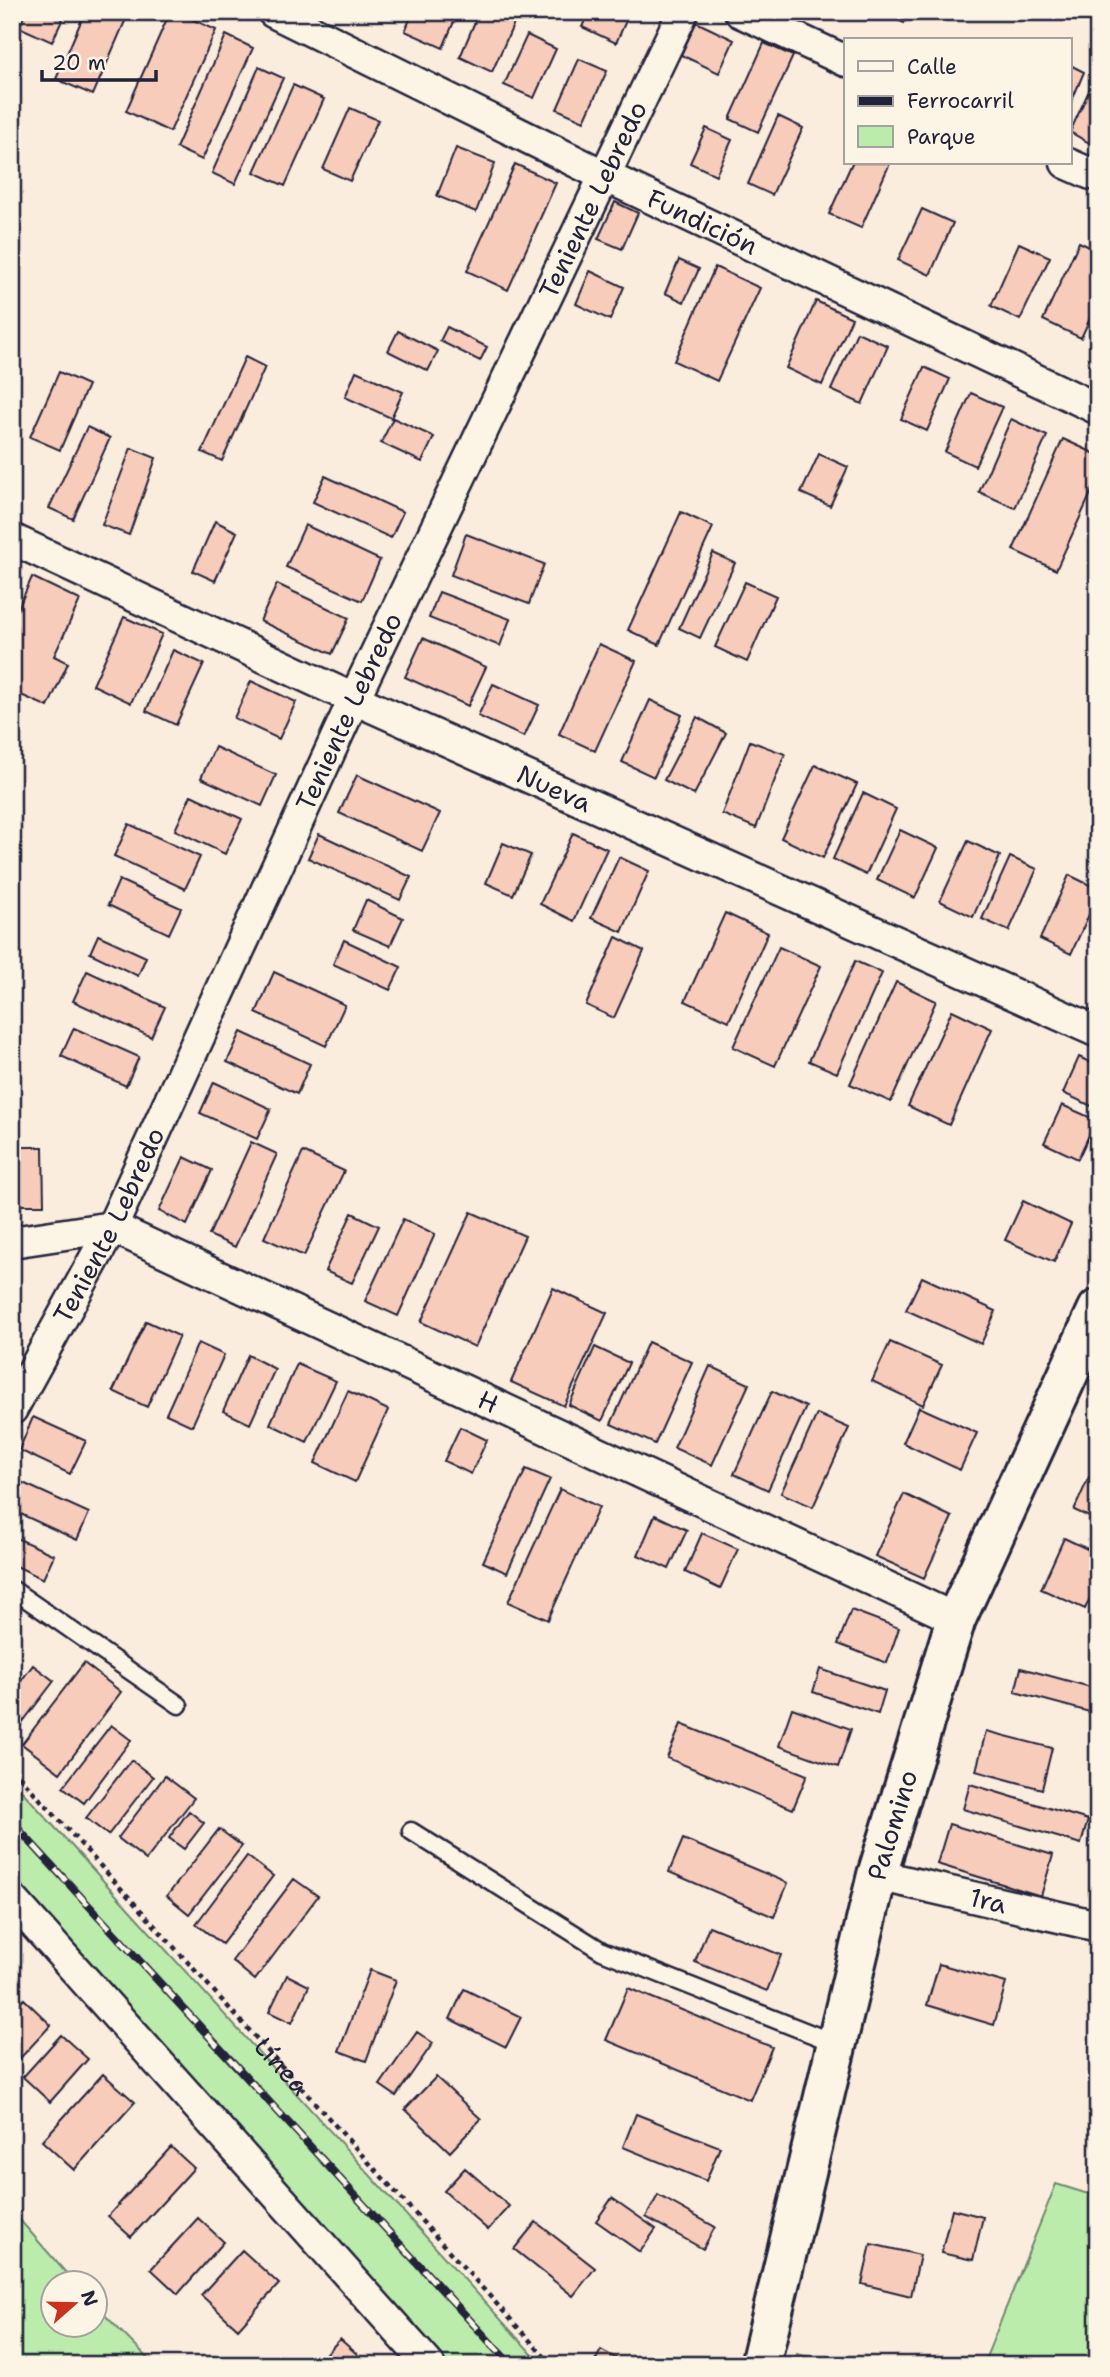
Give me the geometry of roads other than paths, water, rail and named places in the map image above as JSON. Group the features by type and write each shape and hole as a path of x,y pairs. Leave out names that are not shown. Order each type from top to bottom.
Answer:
{"street":[{"name":"Fundición","path":"273,12 605,176 1098,409"},
{"name":"Teniente Lebredo","path":"12,1409 112,1227 354,699 683,12"},
{"path":"740,12 844,60"},
{"name":"Nueva","path":"12,539 354,699 1098,1032"},
{"path":"12,1242 112,1227"},
{"name":"H","path":"112,1227 956,1619"},
{"name":"Palomino","path":"760,2365 877,1875 956,1619 1098,1309"},
{"name":"1ra","path":"877,1875 1098,1926"},
{"path":"12,1899 429,2365"}],"lane":[{"path":"12,1589 179,1705"},
{"path":"411,1831 602,1951 837,2044"}],"railway":[{"path":"12,1822 511,2365"}]}
